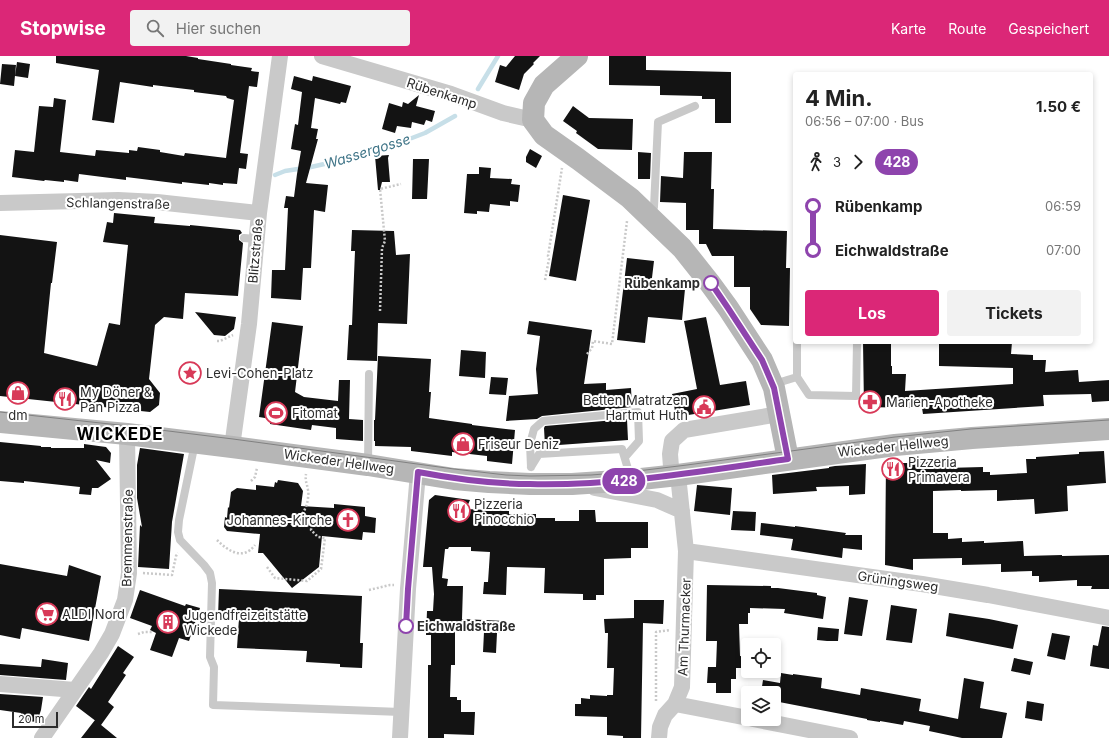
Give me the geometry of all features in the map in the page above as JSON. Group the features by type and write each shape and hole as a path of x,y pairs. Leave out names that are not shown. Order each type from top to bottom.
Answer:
{"main road":[{"path":"577,56 544,85 534,103 533,120 544,135 630,198 682,248 710,282 762,360 772,384 788,459"},
{"name":"Wickeder Hellweg","path":"0,422 196,442 418,472 473,481 531,476 572,484 632,480 895,445 972,438 1109,429"}],"street":[{"name":"Blitzstraße","path":"232,447 249,324 250,239 259,213 280,56"},
{"name":"Rübenkamp","path":"322,56 451,94 503,113 533,120"},
{"name":"Schlangenstraße","path":"0,203 118,200 157,202 259,213"},
{"path":"678,474 671,467 670,454 672,441 684,430 779,414"},
{"name":"Bremmenstraße","path":"42,738 101,653 112,634 125,600 129,573 127,434"},
{"path":"400,738 408,589 418,472"},
{"name":"Am Thurmacker","path":"659,738 660,727 682,687 686,552 678,474"},
{"path":"572,484 658,500 682,511"},
{"name":"Grüningsweg","path":"686,552 922,584 1109,618"},
{"path":"0,684 75,690"},
{"path":"670,709 741,717"},
{"path":"781,724 850,738"}],"lane":[{"path":"648,215 654,207 658,122 695,106"},
{"path":"797,344 797,377 809,395 856,396 857,344"},
{"path":"368,465 369,374"},
{"path":"772,384 797,377"},
{"path":"531,476 530,444 534,429 543,421 638,412 639,441 625,457"},
{"path":"196,442 179,520 178,532 180,540 210,573 212,583 210,658 214,667 213,705 401,712"},
{"path":"531,476 539,454 622,449 632,480"}],"path":[{"path":"545,280 563,162"},
{"path":"380,311 382,248 385,241 380,188 401,184"},
{"path":"587,354 592,348 593,341 612,344 627,220"},
{"path":"217,341 220,342 231,336"},
{"path":"291,525 303,513 307,504 309,490 305,481 306,471"},
{"path":"251,481 255,477"},
{"path":"267,567 275,578 307,581 321,569 325,538 318,537 311,530 312,522 303,513"},
{"path":"217,540 232,552 238,554 247,553 252,550 255,545"},
{"path":"129,573 172,574 176,556 185,546"},
{"path":"369,590 394,585"},
{"path":"670,709 656,701 656,632 676,630"},
{"path":"138,634 153,632"}],"building":[{"path":"56,56 186,56 252,68 251,71 259,72 257,87 249,86 240,153 248,154 246,169 239,168 237,184 223,183 223,185 209,183 209,185 182,182 182,184 126,177 126,180 79,174 78,182 64,180 64,182 44,181 12,177 15,150 34,152 39,106 53,107 54,98 66,100 60,152 95,156 96,150 129,153 129,150 137,151 138,147 160,150 160,152 184,156 185,153 226,158 234,100 227,98 226,96 194,92 194,90 153,85 153,87 120,82 114,123 92,120 99,70 56,63"},
{"path":"515,56 540,56 524,74 519,90 495,82 500,65 506,67"},
{"path":"609,56 646,56 646,70 731,72 731,123 715,123 715,99 702,99 702,96 660,95 660,86 609,85"},
{"path":"17,62 30,64 28,78 15,76"},
{"path":"2,64 16,65 14,86 0,84"},
{"path":"294,76 312,81 313,76 351,86 346,103 341,102 340,104 315,98 311,128 318,129 316,139 318,139 306,183 328,185 325,212 314,210 311,268 303,268 301,300 271,298 272,270 285,270 288,208 284,208 286,196 294,197 301,151 291,149 295,124 298,125 302,92 291,89"},
{"path":"419,95 416,106 435,111 432,122 426,120 424,125 412,122 411,128 397,126 395,133 382,129 389,103 402,107 403,102 408,104"},
{"path":"573,106 589,118 633,119 632,150 598,149 576,133 577,131 563,121"},
{"path":"530,149 542,156 536,168 526,162 526,157"},
{"path":"638,152 651,153 650,179 638,179"},
{"path":"684,152 712,152 711,189 714,189 713,229 787,231 786,268 790,268 789,326 761,325 750,309 750,287 734,287 734,256 712,256 706,244 699,244 699,230 686,230 686,203 660,202 661,176 683,178"},
{"path":"389,155 390,182 382,182 380,190 378,190 375,156"},
{"path":"413,159 429,159 427,199 412,199"},
{"path":"479,167 491,168 490,178 512,179 511,184 520,185 518,202 510,201 510,206 490,204 489,212 477,211 477,214 464,213 467,174 479,174"},
{"path":"563,195 590,200 576,281 549,276"},
{"path":"114,213 155,217 154,223 240,230 242,233 239,235 239,240 243,243 238,296 185,293 183,319 164,317 155,325 149,379 160,393 159,405 150,412 0,396 0,235 57,242 44,353 97,366 109,323 120,325 128,245 103,242 107,222 113,223"},
{"path":"352,230 394,231 396,255 410,254 407,324 378,323 377,361 347,360 349,325 352,325 355,251 351,251"},
{"path":"627,258 654,261 651,286 685,289 682,320 648,317 645,343 617,340"},
{"path":"195,312 236,317 234,329 225,336 214,335"},
{"path":"706,317 720,385 746,381 750,405 676,417 672,394 697,389 684,321"},
{"path":"529,321 592,330 584,384 606,383 606,390 631,388 632,407 542,416 537,419 506,421 509,396 538,394 536,369 540,336 527,334"},
{"path":"272,322 303,326 295,392 304,397 338,401 339,380 350,380 349,419 363,420 363,441 336,439 336,428 312,425 311,430 270,424 271,419 259,417"},
{"path":"863,344 891,344 892,374 906,374 905,391 1013,384 1013,368 939,366 939,344 1012,344 1011,354 1033,355 1033,360 1046,360 1045,372 1078,370 1079,382 1109,380 1109,401 1092,402 1091,394 1043,395 1044,406 923,414 922,408 864,407"},
{"path":"461,350 486,352 485,378 459,376"},
{"path":"378,356 431,359 429,418 515,430 512,464 487,461 487,456 452,452 452,456 411,451 411,447 375,446 374,420"},
{"path":"491,377 508,378 506,395 489,394"},
{"path":"627,419 628,440 545,446 545,426"},
{"path":"0,442 51,448 84,448 84,444 106,447 111,453 110,463 96,460 111,479 98,488 92,488 91,495 79,494 80,487 24,481 24,483 0,481"},
{"path":"140,448 184,454 172,522 169,569 138,567 140,525 142,527 137,498 137,465"},
{"path":"1104,451 1106,483 1067,486 1068,511 1035,514 1034,499 997,501 997,490 933,491 933,533 948,533 948,539 962,538 962,542 984,541 984,543 1023,541 1024,556 1109,555 1109,589 1091,589 1092,586 1077,586 1077,580 1039,582 1039,576 1032,576 1032,571 1001,572 1001,564 962,565 962,558 913,559 913,570 885,565 886,463 918,463 918,459 946,458 946,468 983,467 983,472 990,472 990,475 1027,473 1026,459 1079,454 1079,452"},
{"path":"866,464 865,494 849,495 849,486 816,487 817,491 773,494 772,475 835,466"},
{"path":"278,480 298,483 303,491 301,506 334,508 334,504 365,507 365,516 376,518 375,533 363,532 362,540 322,536 319,567 292,588 263,553 258,553 260,534 227,531 224,527 231,492 237,488 256,490 256,485 274,487 275,482 277,483"},
{"path":"697,485 732,488 730,515 694,511"},
{"path":"435,495 470,500 466,509 509,511 509,514 536,514 536,518 555,518 555,521 579,521 579,510 595,510 596,522 648,522 648,548 631,548 631,558 604,559 604,595 596,595 596,600 583,600 583,594 544,593 545,568 507,567 506,595 483,594 484,582 488,582 490,552 471,551 471,547 449,547 448,549 445,549 442,578 448,579 447,586 463,586 462,619 505,621 505,633 497,633 496,653 483,652 484,632 455,631 455,665 451,665 450,697 457,697 457,700 461,700 461,712 475,712 474,735 444,734 444,738 428,738 428,665 431,665 431,635 426,635 427,611 433,611 434,594 432,567 423,567 429,500"},
{"path":"733,511 756,512 755,531 731,530"},
{"path":"761,523 846,533 845,535 862,535 862,550 843,548 842,558 791,550 793,539 760,535"},
{"name":"ALDI Nord","path":"0,564 67,576 69,565 101,576 89,641 22,628 20,639 0,635"},
{"path":"707,585 771,586 771,588 817,593 817,595 826,597 823,619 784,613 785,609 750,608 750,613 748,613 748,624 739,624 741,668 736,668 736,679 731,679 731,693 716,693 716,683 707,683 708,667 716,667 717,641 706,641"},
{"path":"219,589 362,596 360,643 363,643 362,668 340,667 340,664 306,662 307,651 237,648 239,618 218,617"},
{"name":"Jugendfreizeitstätte Wickede","path":"140,590 185,606 186,604 200,608 189,641 179,638 172,657 150,650 156,633 150,630 152,626 130,618"},
{"path":"849,597 868,600 862,636 844,634"},
{"path":"634,600 664,600 663,624 643,623 641,738 623,738 623,736 607,735 607,717 575,716 575,704 581,704 581,698 590,699 590,695 613,695 614,668 607,668 608,633 605,633 604,619 634,618"},
{"path":"891,605 917,609 912,643 886,640"},
{"path":"949,613 1018,625 1013,649 946,636"},
{"path":"1102,626 1109,627 1109,669 1090,666 1093,645 1098,646"},
{"path":"818,627 839,629 838,641 817,640"},
{"path":"1052,633 1070,636 1065,660 1047,656"},
{"path":"118,646 134,657 123,673 126,675 108,702 114,707 101,725 76,706 89,687 91,689"},
{"path":"1014,658 1033,662 1030,675 1011,671"},
{"path":"42,659 68,663 66,680 0,675 0,664 41,667"},
{"path":"781,673 822,678 821,688 860,695 861,688 921,699 919,711 958,719 964,678 984,682 980,708 1007,713 1002,738 962,738 929,731 930,726 904,721 903,725 867,720 781,702 781,686 762,686 763,680 780,683"},
{"path":"0,694 43,697 37,722 20,720 21,713 0,710"},
{"path":"1027,701 1044,704 1042,721 1025,718"},
{"path":"95,720 117,738 81,738"}],"waterway":[{"name":"Wassergosse","path":"478,89 498,56"},
{"name":"Wassergosse","path":"275,175 285,171 342,160 391,146 425,133 455,116"}],"tram line":[{"path":"0,412 233,439 454,469 506,475 530,476 591,475 629,472 895,437 971,429 1109,420"}],"bus line":[{"name":"428","path":"406,626 418,472 454,479 489,482 572,484 632,480 788,459 774,388 762,360 711,283"}],"place":[{"name":"Rübenkamp","path":"711,283"},
{"name":"Levi-Cohen-Platz","path":"190,373"},
{"name":"dm","path":"18,393"},
{"name":"My Döner & Pan Pizza","path":"65,399"},
{"name":"Marien-Apotheke","path":"870,402"},
{"name":"Betten Matratzen Hartmut Huth","path":"704,407"},
{"name":"Fitomat","path":"276,413"},
{"name":"Friseur Deniz","path":"463,444"},
{"name":"Pizzeria Primavera","path":"893,469"},
{"name":"Pizzeria Pinocchio","path":"459,511"},
{"name":"Johannes-Kirche","path":"348,520"},
{"name":"ALDI Nord","path":"47,614"},
{"name":"Jugendfreizeitstätte Wickede","path":"168,622"},
{"name":"Eichwaldstraße","path":"406,626"}],"district":[{"name":"WICKEDE","path":"120,434"}]}
